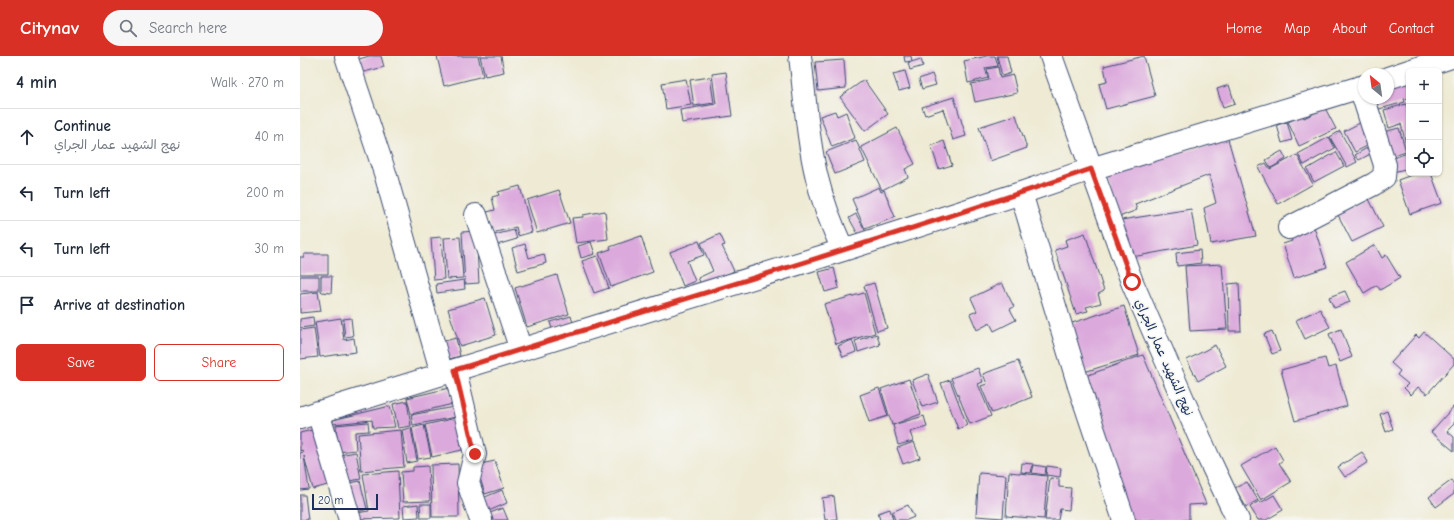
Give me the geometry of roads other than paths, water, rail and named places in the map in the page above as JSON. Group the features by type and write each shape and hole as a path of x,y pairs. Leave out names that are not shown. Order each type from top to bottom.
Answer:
{"street":[{"path":"346,56 475,454 468,483 481,520"},
{"path":"800,56 810,140 817,177 829,219 843,250"},
{"name":"نهج الشهيد عمار الجراي","path":"1052,56 1132,282 1209,459 1238,520"},
{"path":"1418,68 1454,56"},
{"path":"1394,76 1406,72"},
{"path":"350,520 309,415 843,250 1091,169 1358,88"},
{"path":"1289,228 1374,184 1384,177 1385,165 1367,104"},
{"path":"1021,193 1079,386 1124,520"},
{"path":"476,215 521,350"}]}
